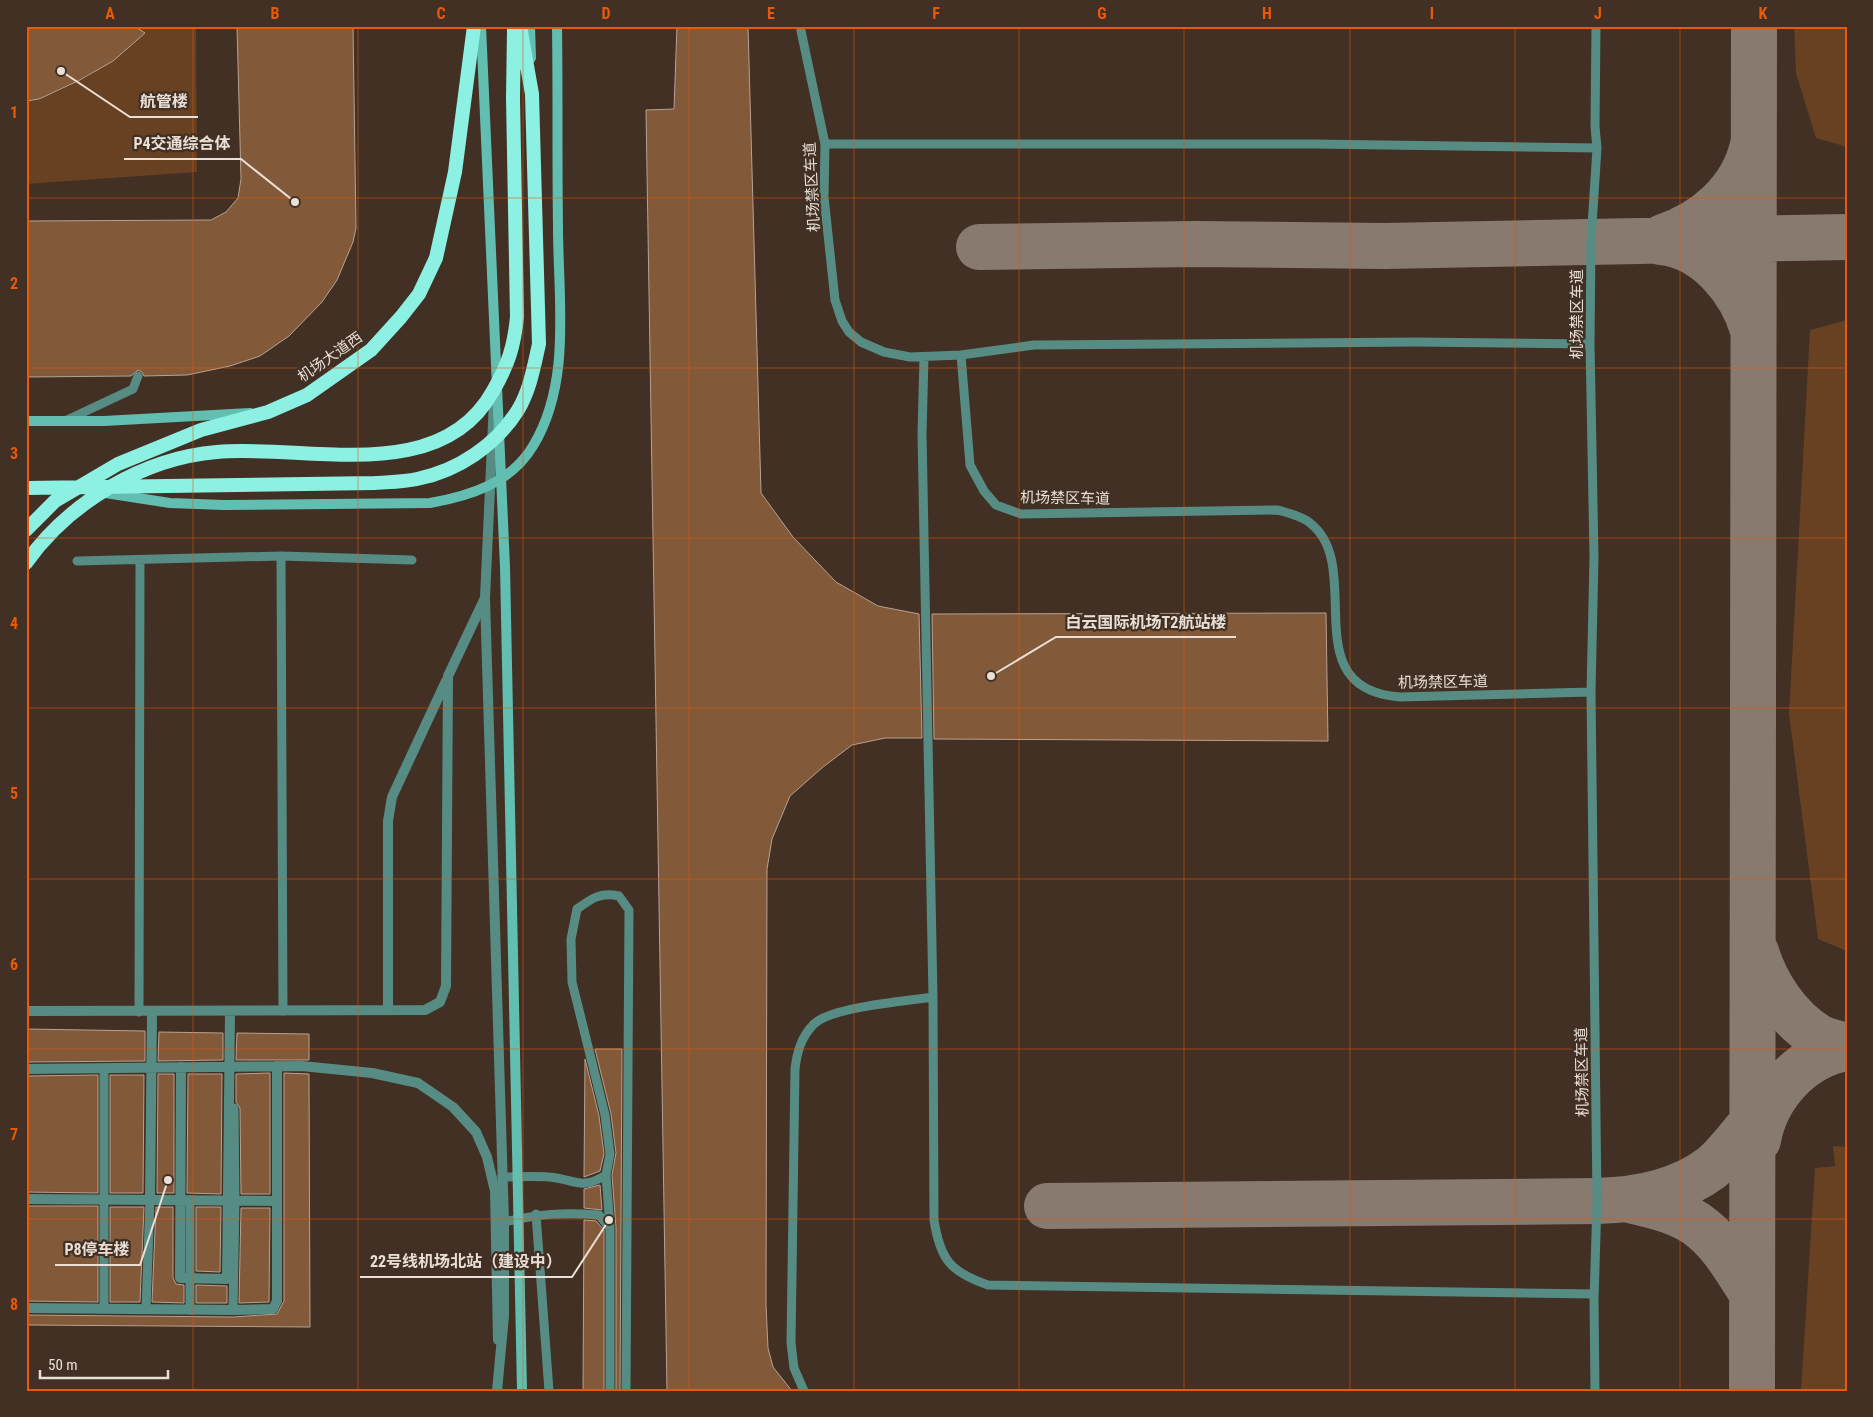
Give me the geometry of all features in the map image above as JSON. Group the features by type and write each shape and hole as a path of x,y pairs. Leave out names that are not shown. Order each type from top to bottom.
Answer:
{"highway":[{"name":"机场大道西","path":"26,530 55,501 118,464 201,430 268,412 307,394 371,350 419,294 436,258 447,214 463,117 474,26"},
{"path":"26,562 64,521 95,497 143,472 176,459 216,452 254,450 386,454 413,450 443,440 468,424 486,403 506,367 514,343 517,317 513,98 514,26"},
{"path":"26,488 375,483 417,479 461,465 490,443 518,410 532,379 540,344 532,94 520,26"}],"main road":[{"path":"481,26 505,567 522,1391"},
{"path":"530,26 532,94"},
{"path":"78,488 170,503 223,505 430,503 454,499 486,488 515,468 532,448 544,427 555,394 559,340 558,26"},
{"path":"26,421 268,412"}],"street":[{"path":"496,362 485,598 504,1222 504,1316 498,1389"},
{"path":"388,1010 388,822 392,797 485,598"},
{"path":"26,1011 230,1012 433,1008 444,997 446,986 448,676"},
{"path":"150,1200 152,1012"},
{"path":"181,1067 180,1278 227,1280 230,1012"},
{"path":"26,1308 266,1310 276,1306 277,1066"},
{"path":"26,1069 302,1066 372,1073 418,1083 453,1107 476,1132 487,1157 495,1191 498,1389"},
{"path":"26,1199 277,1201"}],"lane":[{"name":"机场禁区车道","path":"800,26 825,144 824,197 835,300 842,321 849,332 873,348 910,357 961,355 970,464 984,491 996,505 1021,514 1278,510 1294,515 1309,522 1327,543 1334,576 1337,641 1346,667 1360,685 1382,696 1400,697 1591,692"},
{"name":"机场禁区车道","path":"1595,1391 1594,1294 1597,1201 1591,692 1594,557 1590,344 1592,241 1597,148 1595,127 1596,26"},
{"path":"825,144 1314,144 1597,148"},
{"path":"961,355 1034,345 1406,342 1590,344"},
{"path":"924,357 922,444 933,997 934,1220 937,1240 949,1263 965,1277 988,1285 1594,1294"},
{"path":"64,421 111,401 133,389 138,376"},
{"path":"281,556 283,1011"},
{"path":"77,561 281,556 412,560"},
{"path":"139,1012 140,560"},
{"path":"610,1391 610,1228 606,1175 610,1154 605,1115 572,982 571,939 577,910 594,896 608,894 620,896 629,910 626,1391"},
{"path":"804,1391 794,1368 791,1343 795,1069 798,1046 815,1023 839,1012 933,997"},
{"path":"233,1066 235,1200 233,1310"},
{"path":"104,1069 104,1309"},
{"path":"502,1177 551,1177 573,1183 592,1184 606,1175"},
{"path":"146,1309 150,1200"},
{"path":"190,1200 190,1310"},
{"path":"504,1222 536,1214 565,1212 599,1215 610,1228"},
{"path":"536,1214 549,1391"}],"shaded area":[{"path":"134,26 196,26 197,172 26,184 26,101 59,91 105,65 145,33"},
{"path":"1794,26 1847,26 1847,147 1816,138 1796,73"},
{"path":"1847,320 1847,951 1818,939 1789,714 1810,330"},
{"path":"1833,1146 1847,1147 1847,1391 1801,1391 1815,1168 1835,1166"}],"building":[{"path":"26,26 134,26 145,33 113,61 78,81 39,99 26,101"},
{"path":"237,26 353,26 356,228 353,242 337,280 322,302 289,336 260,356 230,366 187,375 144,376 138,370 131,376 26,377 26,221 211,220 226,212 238,198 241,179"},
{"path":"677,26 748,26 761,493 793,537 836,582 878,606 919,614 922,738 885,738 852,745 823,767 790,796 772,839 767,869 766,1305 768,1348 773,1367 792,1391 667,1391 646,110 674,109"},
{"path":"1326,613 1328,741 934,739 932,614"},
{"path":"26,1029 145,1031 145,1061 26,1062"},
{"path":"159,1032 223,1033 223,1060 158,1061"},
{"path":"237,1033 309,1034 309,1060 236,1060"},
{"path":"595,1049 622,1049 620,1391 616,1391 616,1228 612,1175 616,1153 611,1114"},
{"path":"585,1059 599,1116 604,1154 600,1171 584,1177"},
{"path":"270,1073 270,1194 241,1194 240,1108 236,1102 236,1074"},
{"path":"284,1073 309,1074 310,1327 26,1325 26,1315 233,1317 277,1314 284,1301"},
{"path":"158,1074 174,1074 174,1193 157,1193"},
{"path":"188,1074 222,1074 221,1194 187,1193"},
{"path":"98,1075 98,1193 26,1192 26,1076"},
{"path":"110,1075 144,1075 143,1193 110,1193"},
{"path":"600,1185 602,1210 584,1208 584,1189"},
{"path":"26,1206 98,1206 98,1302 26,1301"},
{"path":"110,1207 144,1207 140,1302 110,1302"},
{"path":"156,1207 173,1207 173,1278 176,1284 184,1285 184,1303 152,1302"},
{"path":"196,1207 221,1207 220,1272 196,1271"},
{"path":"241,1208 270,1208 269,1302 239,1303"},
{"path":"584,1220 596,1221 604,1230 604,1391 583,1391"},
{"path":"196,1285 227,1286 227,1303 196,1303"}],"taxiway":[{"path":"1752,1391 1754,26"},
{"path":"1663,237 1693,223 1720,203 1741,177 1753,145"},
{"path":"979,247 1195,244 1385,246 1847,237"},
{"path":"1661,242 1677,245 1693,252 1719,272 1740,300 1753,330"},
{"path":"1756,952 1766,977 1779,1000 1797,1020 1806,1029 1820,1038 1847,1046"},
{"path":"1758,1140 1762,1123 1769,1108 1789,1080 1801,1068 1815,1059 1847,1048"},
{"path":"1047,1206 1597,1201 1627,1199 1671,1189 1699,1176 1724,1156 1762,1111"},
{"path":"1625,1199 1676,1213 1695,1223 1717,1243 1752,1293"}],"place":[{"name":"航管楼","path":"61,71"},
{"name":"P4交通综合体","path":"295,202"},
{"name":"白云国际机场T2航站楼","path":"991,676"},
{"name":"P8停车楼","path":"168,1180"},
{"name":"22号线机场北站（建设中）","path":"609,1220"}]}
